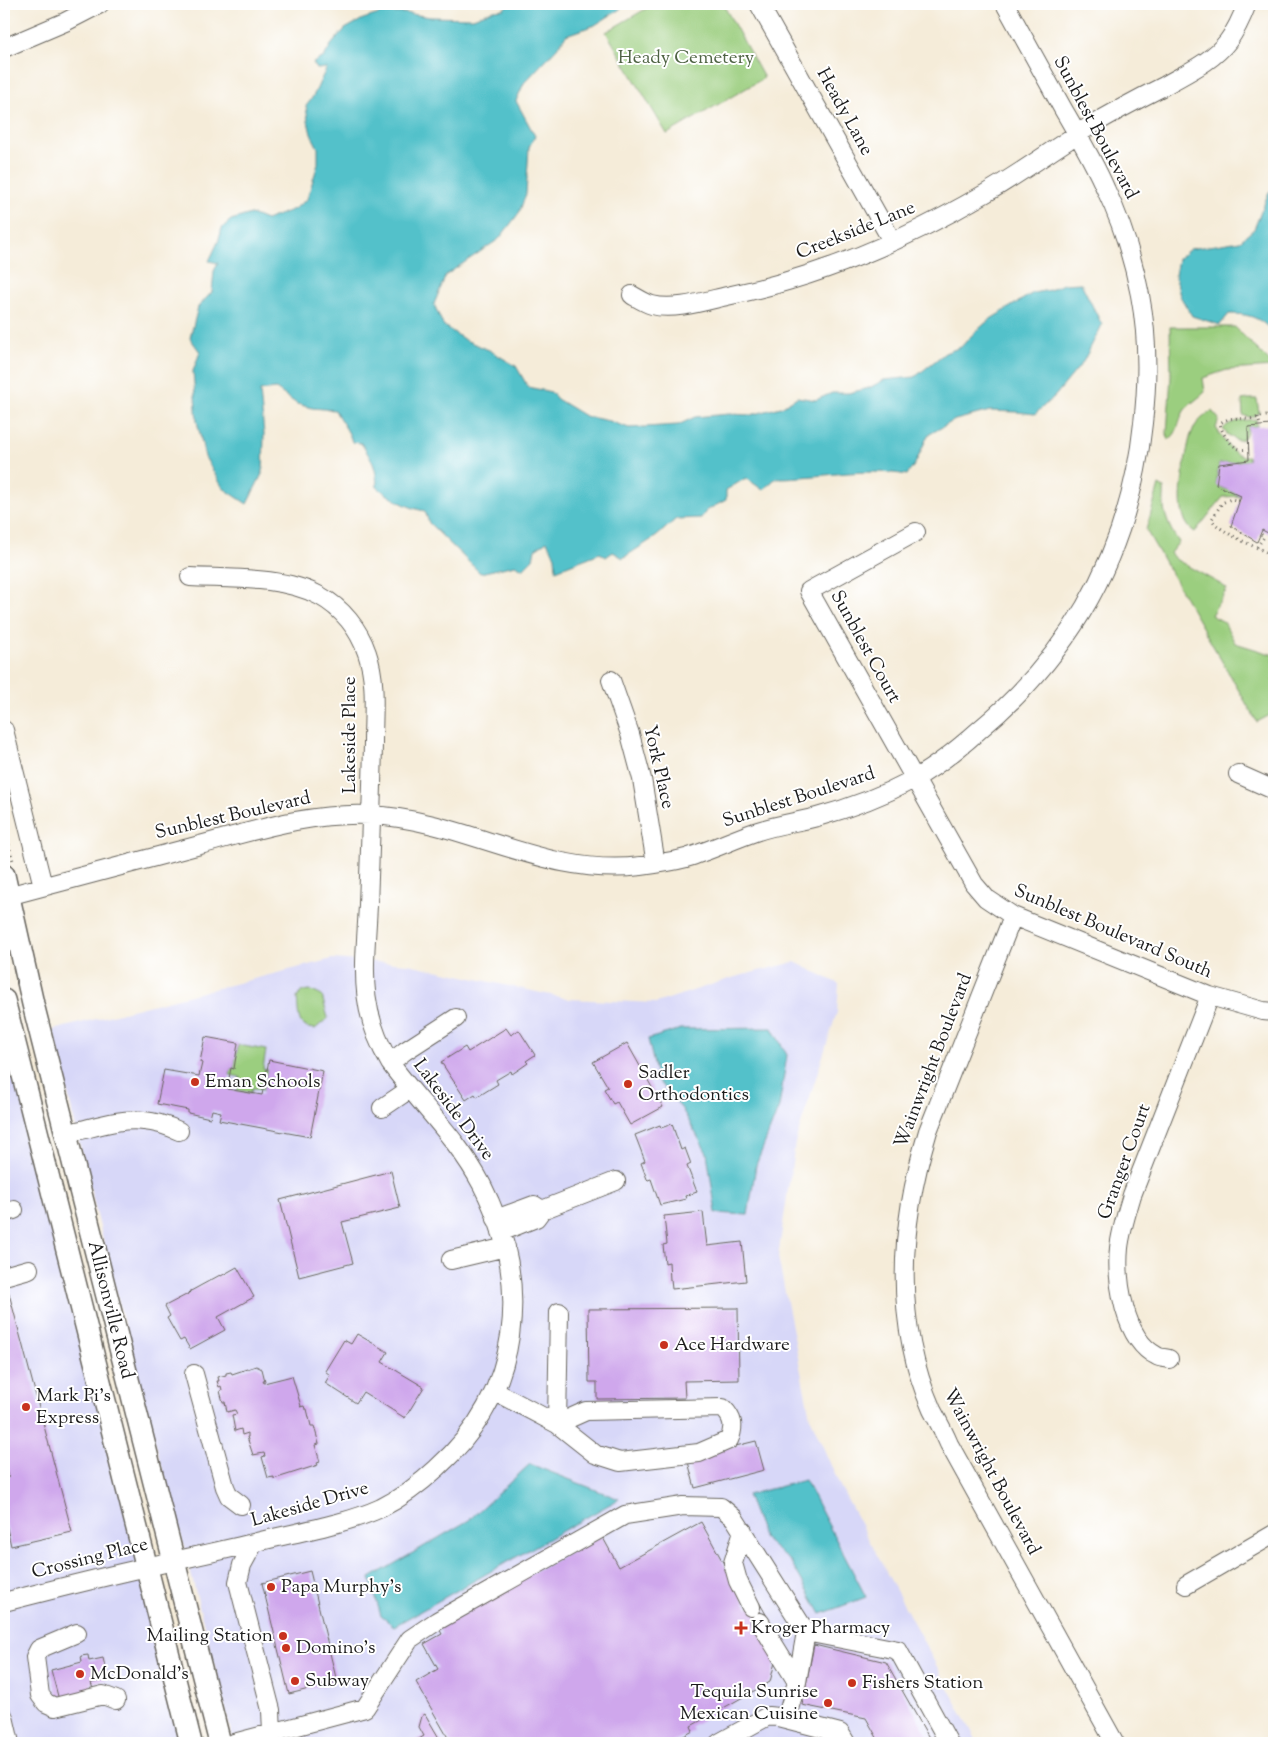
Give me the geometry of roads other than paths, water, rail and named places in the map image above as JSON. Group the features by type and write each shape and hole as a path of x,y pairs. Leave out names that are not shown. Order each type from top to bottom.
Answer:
{"main road":[{"name":"Allisonville Road","path":"7,883 33,1004 180,1560 220,1743"},
{"name":"Allisonville Road","path":"4,1000 191,1743"}],"street":[{"path":"4,48 65,22 100,4"},
{"name":"Heady Lane","path":"760,4 892,241"},
{"name":"Sunblest Boulevard","path":"7,883 43,886 275,825 327,816 371,815 424,823 454,830 543,859 578,866 610,869 656,864 690,857 767,828 858,805 915,779 961,746 990,721 1028,685 1054,655 1080,617 1116,544 1131,497 1139,458 1145,406 1146,362 1141,304 1130,254 1120,224 1100,177 1005,4"},
{"name":"Creekside Lane","path":"632,295 653,306 670,307 732,295 811,273 892,241 986,193 1077,134 1194,69 1212,57 1228,42 1247,4"},
{"name":"Sunblest Court","path":"915,779 809,591 916,532"},
{"name":"Lakeside Place","path":"190,577 275,582 302,588 332,604 355,627 368,653 374,685 371,815"},
{"name":"York Place","path":"611,680 630,734 642,780 656,864"},
{"path":"4,730 43,886"},
{"path":"1238,774 1274,790"},
{"name":"Sunblest Boulevard South","path":"915,779 974,884 986,898 1013,916 1210,996 1274,1012"},
{"name":"Lakeside Drive","path":"180,1560 336,1523 381,1508 420,1484 456,1452 478,1423 494,1390 507,1352 512,1323 512,1283 501,1233 481,1184 452,1137 390,1063 373,1025 365,990 364,968 371,815"},
{"name":"Wainwright Boulevard","path":"1013,916 928,1131 918,1164 908,1209 905,1245 907,1308 913,1349 932,1409 1115,1743"},
{"name":"Granger Court","path":"1169,1359 1157,1356 1148,1349 1128,1322 1119,1279 1119,1246 1125,1216 1132,1195 1210,996"},
{"path":"390,1063 405,1050 456,1018"},
{"path":"382,1108 410,1089"},
{"path":"77,1131 126,1121 144,1120 179,1131"},
{"path":"451,1260 501,1233 536,1218 542,1210 616,1181"},
{"path":"4,1276 29,1269"},
{"path":"557,1424 559,1312"},
{"path":"194,1374 225,1487 229,1496 241,1505"},
{"path":"494,1390 557,1424 595,1454 620,1462 699,1453 729,1440 734,1430 731,1416 722,1408 586,1411 557,1424"},
{"path":"234,1743 274,1738 366,1708 410,1639 437,1621 625,1515 683,1506 720,1507 734,1518 806,1632 797,1682 786,1719"},
{"path":"743,1531 733,1563 738,1581 752,1607"},
{"path":"1186,1585 1274,1534"},
{"path":"254,1543 242,1565 238,1582 271,1710 274,1738"},
{"name":"Crossing Place","path":"4,1602 180,1560"},
{"path":"760,1622 797,1682"},
{"path":"806,1632 898,1650 949,1743"},
{"path":"76,1633 40,1650 35,1657 40,1695 46,1703 55,1707 103,1695 116,1700"},
{"path":"719,1743 768,1716 840,1733 846,1743"},
{"path":"4,1717 10,1743"}],"water":[{"path":"508,4 628,4 595,25 566,35 557,48 524,83 516,101 535,136 529,147 526,194 519,213 499,239 446,275 434,304 443,325 465,340 489,350 516,366 528,387 551,392 557,399 585,416 629,428 678,425 695,417 729,414 751,415 781,407 797,397 816,400 832,393 849,393 869,388 884,380 915,377 945,353 961,347 989,320 1033,293 1050,290 1063,284 1081,283 1102,325 1083,362 1055,396 1035,414 990,411 955,420 928,435 915,464 907,475 858,472 776,478 763,490 746,478 726,490 726,500 707,510 701,518 676,519 657,536 623,558 613,552 606,557 600,553 556,570 555,556 547,541 535,549 533,559 523,569 515,565 480,573 429,523 425,511 412,508 400,502 377,487 375,468 371,459 361,443 352,442 349,433 335,410 312,408 297,404 276,389 260,391 264,434 263,472 247,504 223,488 205,457 197,421 193,371 200,352 190,338 198,307 212,292 214,271 218,263 209,261 222,228 231,220 251,214 266,220 294,209 307,199 318,164 318,148 311,134 306,106 327,68 317,69 313,63 324,57 331,45 345,29 363,19 382,13 473,18 494,10 504,9"},
{"path":"1274,187 1274,333 1259,320 1249,316 1229,314 1220,325 1192,316 1180,296 1175,275 1178,259 1190,249 1240,241 1254,229 1269,192"},
{"path":"772,1028 787,1055 779,1107 756,1165 748,1215 716,1213 707,1153 682,1109 658,1081 648,1039 681,1029"},
{"path":"530,1464 619,1499 394,1626 381,1616 370,1578 469,1520"},
{"path":"805,1480 866,1597 821,1614 791,1562 764,1539 747,1495"}],"place":[{"name":"Eman Schools","path":"195,1082"},
{"name":"Sadler Orthodontics","path":"628,1084"},
{"name":"Ace Hardware","path":"664,1345"},
{"name":"Mark Pi's Express","path":"26,1407"},
{"name":"Papa Murphy's","path":"271,1587"},
{"name":"Kroger Pharmacy","path":"741,1628"},
{"name":"Mailing Station","path":"283,1636"},
{"name":"Domino's","path":"286,1648"},
{"name":"McDonald's","path":"80,1674"},
{"name":"Subway","path":"295,1681"},
{"name":"Fishers Station","path":"852,1683"},
{"name":"Tequila Sunrise Mexican Cuisine","path":"828,1703"}],"park label":[{"name":"Heady Cemetery","path":"686,58"}]}
